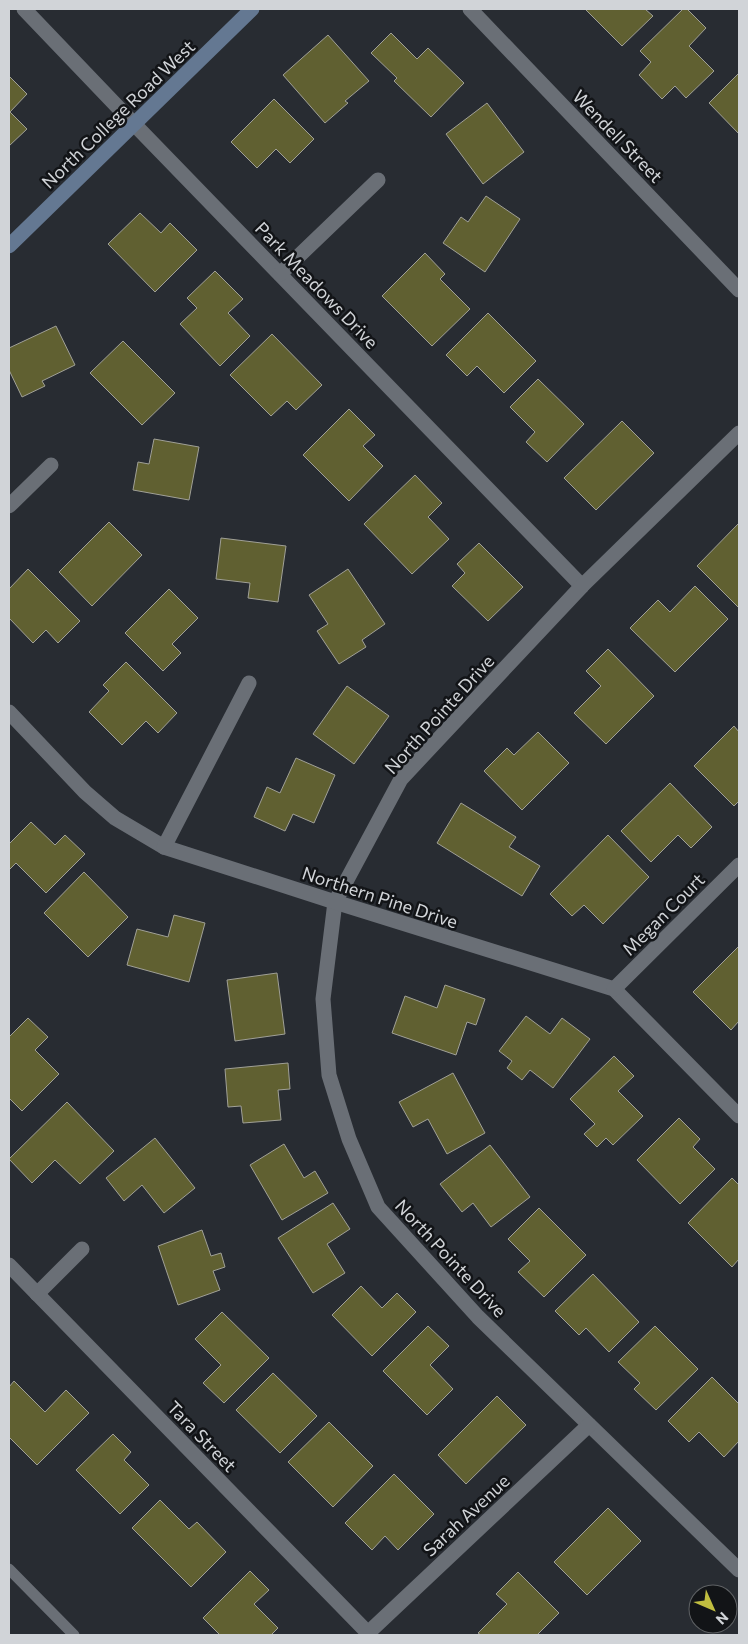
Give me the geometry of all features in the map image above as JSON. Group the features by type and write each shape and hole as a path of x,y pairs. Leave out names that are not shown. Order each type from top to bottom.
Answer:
{"street":[{"name":"Park Meadows Drive","path":"24,9 582,586"},
{"name":"North College Road West","path":"9,246 252,9"},
{"name":"Wendell Street","path":"470,9 739,290"},
{"path":"280,274 378,180"},
{"name":"North Pointe Drive","path":"739,433 582,586 401,779 335,902 323,999 330,1075 349,1139 378,1207 478,1317 739,1570"},
{"path":"9,506 51,465"},
{"path":"164,846 249,683"},
{"name":"Northern Pine Drive","path":"9,712 85,792 115,818 164,846 614,990 739,1116"},
{"name":"Megan Court","path":"614,990 739,865"},
{"path":"37,1294 82,1249"},
{"name":"Tara Street","path":"9,1264 368,1633"},
{"name":"Sarah Avenue","path":"368,1633 589,1425"}],"lane":[{"path":"9,1569 74,1635"}],"building":[{"path":"585,9 645,9 653,16 622,46"},
{"path":"683,9 687,9 706,28 689,46 714,71 686,98 675,86 662,99 639,75 651,62 640,51"},
{"path":"391,33 417,59 428,48 464,83 431,117 394,81 397,78 371,53"},
{"path":"328,35 369,81 345,101 348,103 325,123 283,75"},
{"path":"739,73 739,134 709,103"},
{"path":"9,76 27,94 10,112 27,129 9,146"},
{"path":"274,99 314,139 290,163 276,149 257,168 231,142"},
{"path":"487,103 524,152 483,184 446,134"},
{"path":"486,196 520,219 485,272 443,243 461,217 468,222"},
{"path":"140,213 161,233 170,223 197,250 155,292 108,244"},
{"path":"425,253 445,274 440,279 470,309 432,346 382,296"},
{"path":"215,271 243,299 228,313 250,336 220,366 180,324 197,308 187,298"},
{"path":"488,313 536,361 504,393 477,366 467,376 446,355"},
{"path":"56,326 75,365 42,381 45,386 22,397 9,370 9,348"},
{"path":"272,334 322,385 296,410 287,401 271,416 230,375"},
{"path":"123,341 175,393 142,425 90,373"},
{"path":"538,379 584,424 547,462 526,442 535,432 510,407"},
{"path":"349,409 375,435 363,446 383,466 349,501 303,455"},
{"path":"622,421 654,453 596,510 564,478"},
{"path":"154,439 199,447 189,500 133,490 138,462 149,464"},
{"path":"415,475 442,503 428,517 449,539 412,574 364,524"},
{"path":"109,522 142,555 92,606 59,572"},
{"path":"739,523 739,608 697,566"},
{"path":"221,538 286,546 278,602 248,598 250,583 216,579"},
{"path":"479,543 523,587 488,621 452,586 465,573 457,564"},
{"path":"28,569 80,621 58,643 46,630 33,643 9,618 9,589"},
{"path":"348,569 385,624 362,640 366,647 339,664 317,631 328,624 309,595"},
{"path":"695,586 728,619 675,672 630,628 658,600 670,612"},
{"path":"169,589 198,618 172,644 181,653 163,671 125,633"},
{"path":"608,649 654,696 606,744 574,713 601,686 586,671"},
{"path":"126,662 177,713 158,733 146,721 122,745 89,712 109,691 103,685"},
{"path":"347,686 389,716 354,764 313,734"},
{"path":"734,726 739,732 739,801 734,806 694,766"},
{"path":"538,732 569,763 522,810 484,771 507,748 514,755"},
{"path":"296,758 335,775 314,823 293,814 285,831 254,817 267,787 280,793"},
{"path":"670,783 712,827 691,848 678,835 651,862 621,831"},
{"path":"461,803 516,837 509,847 540,866 522,896 437,843"},
{"path":"31,822 55,845 65,835 85,854 46,893 16,863 9,870 9,844"},
{"path":"608,835 649,877 603,924 584,905 572,916 550,894"},
{"path":"84,872 128,917 88,957 44,913"},
{"path":"174,915 205,923 189,982 127,965 137,929 168,937"},
{"path":"739,946 739,1021 731,1030 693,992"},
{"path":"277,973 285,1034 235,1041 227,980"},
{"path":"445,985 485,999 476,1025 467,1022 456,1055 392,1033 405,996 437,1008"},
{"path":"526,1016 550,1034 562,1018 590,1039 553,1088 530,1070 522,1080 507,1068 512,1061 499,1051"},
{"path":"28,1018 48,1037 35,1050 59,1074 22,1111 9,1098 9,1037"},
{"path":"614,1056 634,1076 618,1091 643,1116 613,1145 606,1138 597,1147 584,1134 595,1124 570,1099"},
{"path":"288,1063 290,1089 278,1090 281,1120 243,1123 241,1106 228,1107 225,1069"},
{"path":"453,1073 485,1133 447,1154 428,1119 413,1127 399,1102"},
{"path":"67,1102 114,1151 80,1184 55,1160 32,1183 9,1159"},
{"path":"679,1118 700,1139 693,1147 715,1169 680,1204 637,1160"},
{"path":"155,1138 195,1188 164,1213 142,1185 124,1201 106,1178"},
{"path":"284,1144 304,1178 315,1171 328,1193 282,1220 250,1165"},
{"path":"490,1145 530,1197 491,1227 473,1203 462,1212 440,1184"},
{"path":"732,1178 739,1185 739,1259 732,1267 688,1223"},
{"path":"333,1203 350,1229 327,1244 345,1273 313,1293 278,1238"},
{"path":"539,1208 586,1255 544,1297 518,1272 530,1261 508,1239"},
{"path":"202,1230 211,1256 221,1253 225,1267 213,1271 220,1290 178,1305 158,1246"},
{"path":"593,1274 639,1322 609,1352 586,1328 579,1335 555,1311"},
{"path":"361,1286 382,1308 397,1293 416,1312 372,1356 332,1315"},
{"path":"222,1312 269,1358 224,1403 203,1383 221,1365 195,1339"},
{"path":"428,1326 449,1346 430,1365 453,1389 427,1415 383,1371"},
{"path":"655,1326 698,1369 656,1410 634,1389 640,1383 618,1362"},
{"path":"273,1373 317,1416 280,1453 236,1410"},
{"path":"712,1377 739,1404 739,1441 724,1457 699,1432 689,1442 668,1421"},
{"path":"14,1381 45,1412 66,1390 89,1413 37,1465 9,1437 9,1387"},
{"path":"497,1396 526,1425 466,1484 438,1455"},
{"path":"329,1422 373,1466 333,1507 288,1462"},
{"path":"113,1434 131,1452 124,1460 149,1485 120,1514 76,1470"},
{"path":"394,1474 434,1514 398,1550 385,1536 372,1550 345,1523"},
{"path":"160,1500 189,1529 197,1522 226,1552 191,1587 132,1528"},
{"path":"608,1508 641,1541 587,1595 554,1562"},
{"path":"250,1571 269,1590 254,1604 278,1628 271,1635 220,1635 203,1618"},
{"path":"518,1572 559,1613 537,1635 481,1635 478,1633 507,1604 496,1594"}]}
